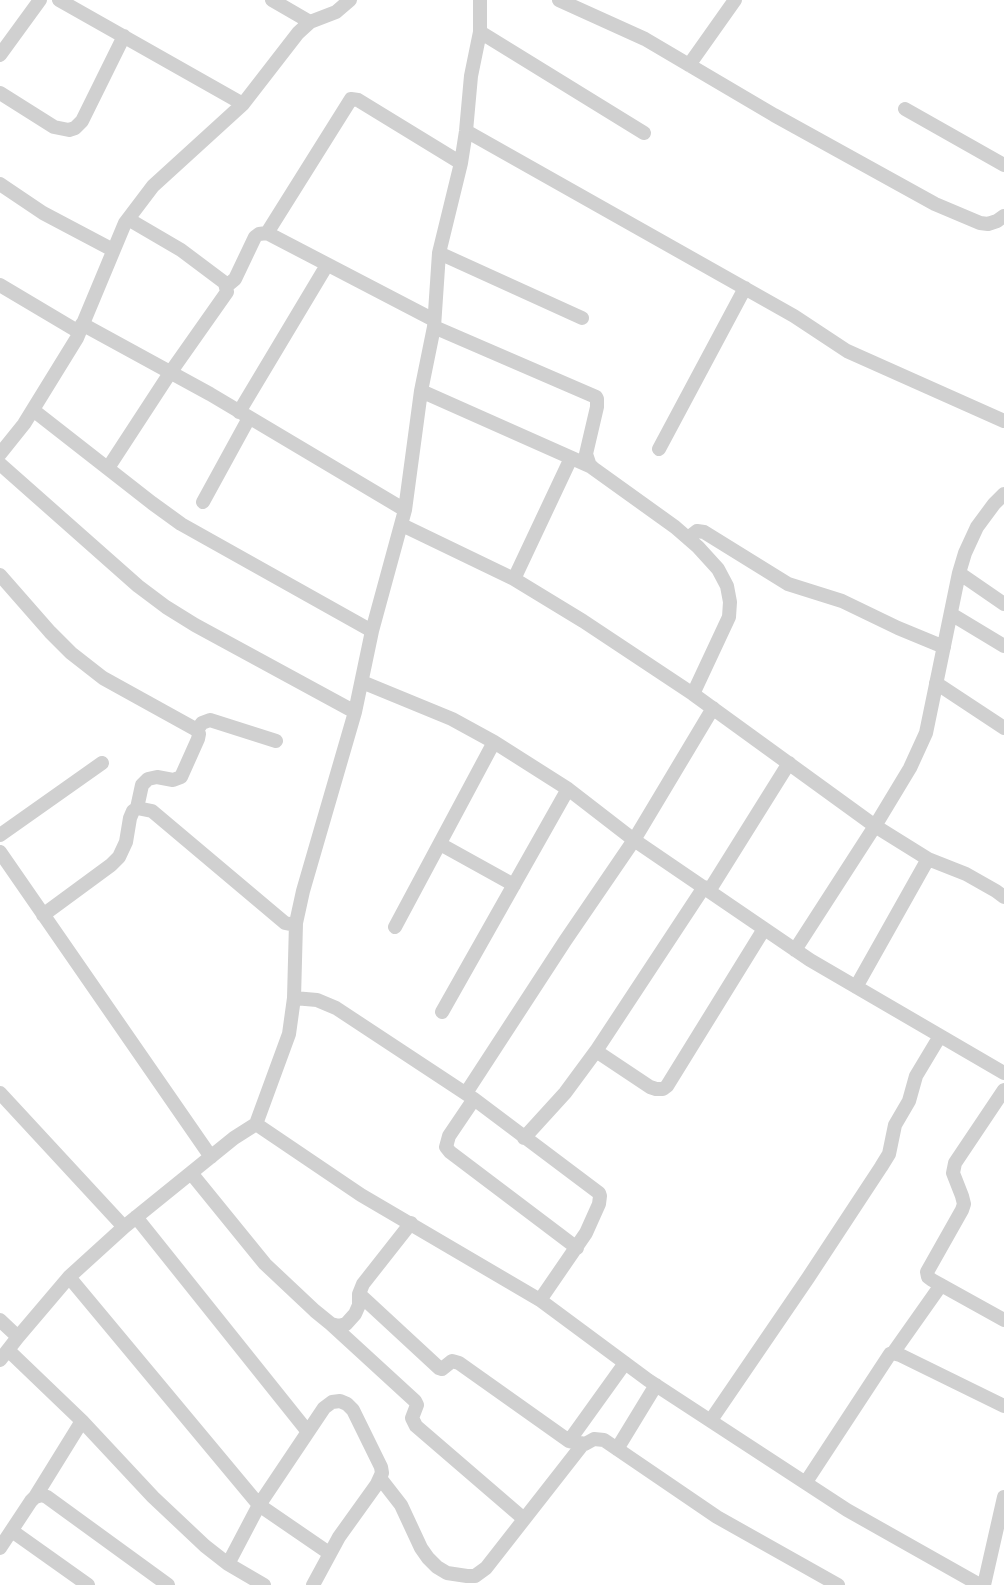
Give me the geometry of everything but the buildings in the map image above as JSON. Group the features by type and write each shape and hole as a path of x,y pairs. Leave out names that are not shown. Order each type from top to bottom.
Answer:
{"street":[{"path":"0,56 40,0"},
{"path":"59,0 243,104"},
{"path":"272,0 310,22"},
{"path":"0,454 33,410 81,328 128,219 153,186 243,104 298,33 310,22 336,12 350,0"},
{"path":"264,1585 228,1564 205,1546 153,1497 82,1421 4,1355 69,1277 136,1217 234,1138 256,1124 289,1034 294,998 296,923 303,891 355,712 372,630 405,510 421,391 434,324 438,253 461,163 466,130 472,70 480,32 480,0"},
{"path":"559,0 645,40 774,115 935,204 980,223 988,224 1004,216"},
{"path":"689,65 735,0"},
{"path":"480,32 644,134"},
{"path":"0,92 54,128 69,130 75,128 82,121 124,36"},
{"path":"267,233 351,99 358,100 461,163"},
{"path":"905,109 1004,165"},
{"path":"466,130 794,316 847,351 1004,421"},
{"path":"0,184 43,212 113,250"},
{"path":"128,219 181,250 226,283 232,283 255,237 259,234 267,233 434,324 596,397 598,400 586,454 587,462 688,538 718,569 727,586 730,602 729,617 693,694"},
{"path":"438,253 582,318"},
{"path":"203,502 244,415 327,265"},
{"path":"108,468 170,373 227,292 226,283"},
{"path":"0,285 170,373 405,510"},
{"path":"659,449 745,288"},
{"path":"421,391 592,467"},
{"path":"33,410 152,504 182,524 372,630"},
{"path":"514,579 571,458"},
{"path":"0,464 138,586 166,607 195,625 355,712"},
{"path":"795,950 910,768 926,733 965,553 977,527 1004,494"},
{"path":"402,525 514,579 583,621 713,708 875,826 928,859 966,874 1004,897"},
{"path":"688,538 697,532 704,532 788,584 836,598 898,628 944,647"},
{"path":"960,573 1004,604"},
{"path":"0,575 71,653 103,678 197,730 199,734 181,777 172,780 158,777 148,779 142,785 137,808 133,811 130,818 126,842 119,857 111,865 43,915"},
{"path":"951,614 1004,646"},
{"path":"362,682 452,719 494,742 568,789 634,840 795,950 1004,1073"},
{"path":"936,683 1004,728"},
{"path":"576,1248 446,1147 449,1136 470,1096 565,941 634,840 713,708"},
{"path":"197,730 202,723 210,720 276,741"},
{"path":"395,928 494,742"},
{"path":"0,835 102,763"},
{"path":"524,1138 564,1093 596,1051 790,763"},
{"path":"442,1012 568,789"},
{"path":"137,808 152,811 285,923 296,923"},
{"path":"440,844 514,885"},
{"path":"0,852 211,1156"},
{"path":"856,987 928,859"},
{"path":"596,1051 650,1087 662,1089 667,1086 764,928"},
{"path":"294,998 317,1000 336,1008 470,1096 600,1196 600,1204 586,1233 540,1300"},
{"path":"711,1420 808,1278 889,1154 895,1125 909,1102 916,1076 940,1036"},
{"path":"1004,1090 955,1163 953,1173 964,1204 927,1272 928,1277 932,1280 1004,1320"},
{"path":"0,1093 124,1227"},
{"path":"256,1124 361,1194 540,1300 656,1385 847,1510 980,1585"},
{"path":"191,1173 265,1264 415,1401 417,1405 412,1418 416,1426 524,1519"},
{"path":"136,1217 308,1432"},
{"path":"331,1324 339,1326 346,1324 355,1314 359,1305 359,1294 363,1284 411,1223"},
{"path":"69,1277 259,1504 329,1553"},
{"path":"806,1482 888,1357 893,1353 941,1285"},
{"path":"359,1294 439,1368 442,1369 452,1361 459,1363 576,1442 604,1440 717,1517 838,1585"},
{"path":"0,1320 18,1337"},
{"path":"893,1353 1004,1406"},
{"path":"380,1478 401,1504 421,1548 428,1558 437,1567 456,1575 475,1576 481,1572 524,1519 576,1442 625,1363"},
{"path":"617,1449 656,1385"},
{"path":"228,1564 259,1504 324,1408 332,1402 340,1402 353,1410 381,1467 380,1478 329,1553 313,1585"},
{"path":"0,1548 35,1497 82,1421"},
{"path":"35,1497 42,1495 47,1497 168,1585"},
{"path":"984,1585 1004,1498"},
{"path":"12,1531 88,1585"}]}
